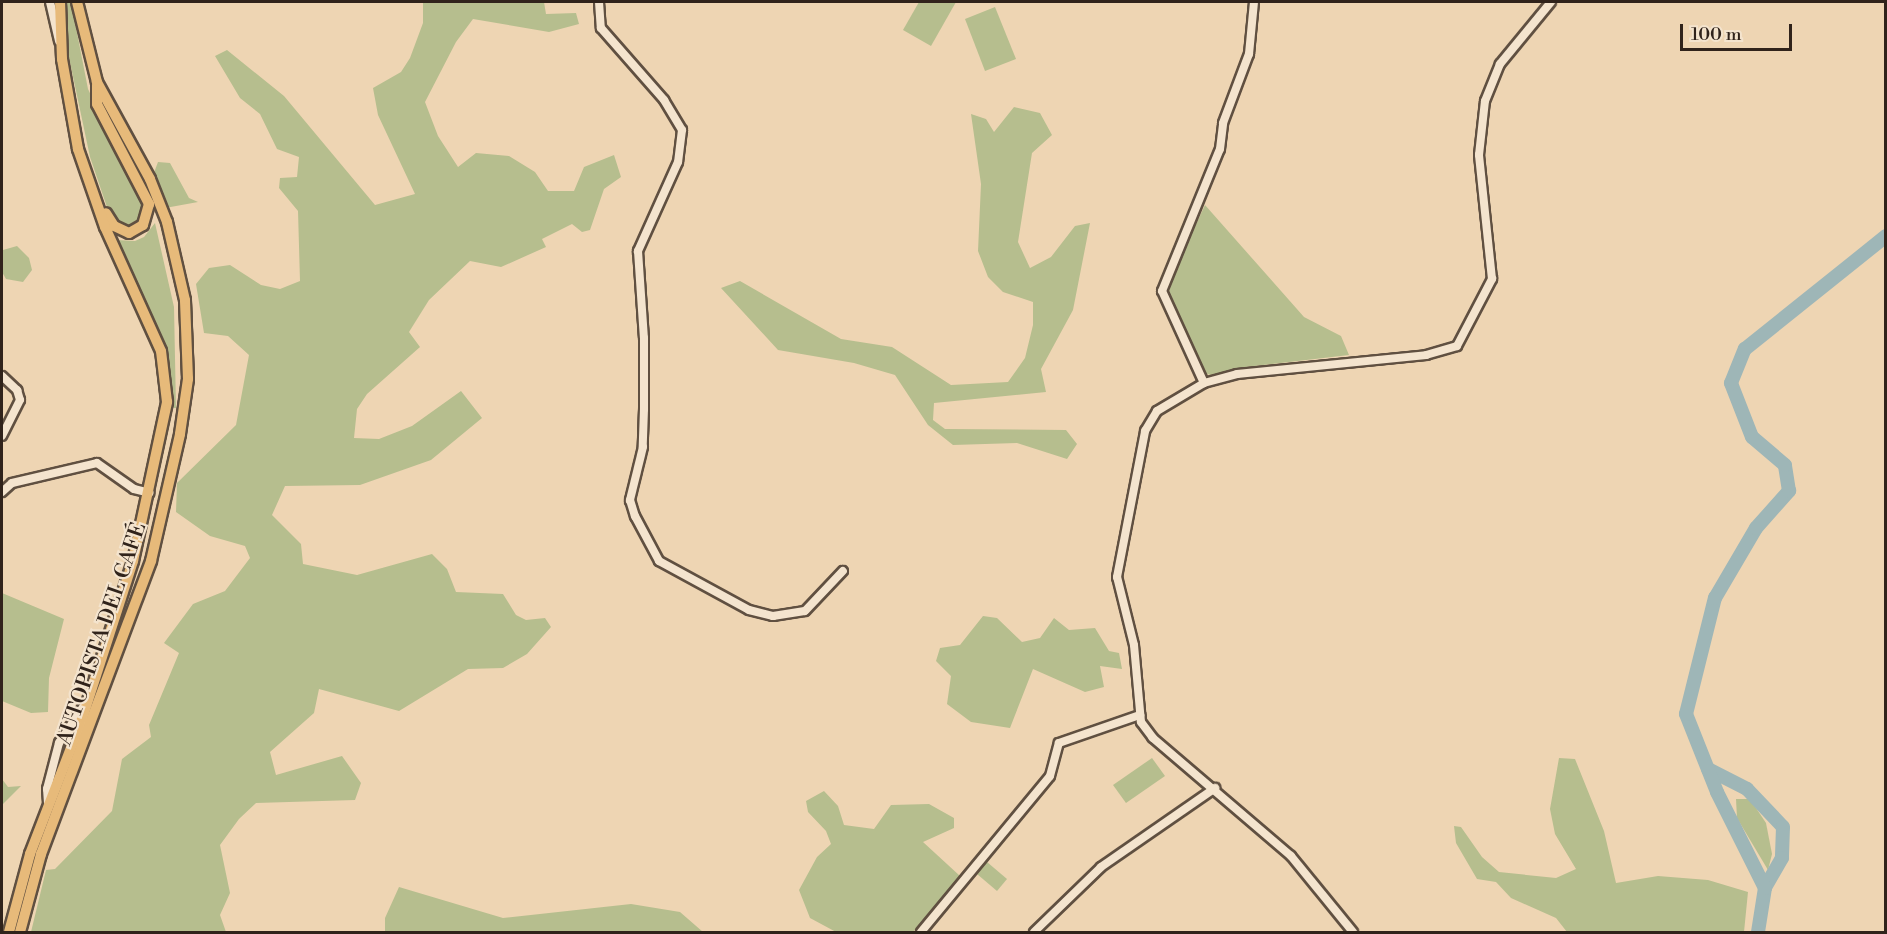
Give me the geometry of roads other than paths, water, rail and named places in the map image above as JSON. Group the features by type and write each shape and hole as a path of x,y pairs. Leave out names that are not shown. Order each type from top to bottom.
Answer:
{"highway":[{"name":"AUTOPISTA DEL CAFÉ","path":"9,933 30,854 89,698 150,493 167,402 164,363 89,186 69,112 60,43 60,2"},
{"name":"AUTOPISTA DEL CAFÉ","path":"20,933 41,854 151,561 187,393 185,300 167,222 150,179 97,82 79,2"},
{"path":"69,112 110,221 123,232 140,229 149,213 146,195 97,104 97,82"}],"street":[{"path":"50,2 60,43"},
{"path":"600,2 601,28 664,100 682,130 678,162 638,251 644,398 643,447 630,500 635,516 659,561 749,610 772,616 805,611 843,570"},
{"path":"1204,383 1162,291 1220,149 1223,123 1248,54 1254,2"},
{"path":"1353,933 1291,856 1215,788 1153,738 1140,715 1134,645 1118,586 1120,553 1150,419 1204,383 1247,372 1426,355 1457,346 1492,279 1479,154 1485,101 1500,64 1551,2"},
{"path":"2,376 17,390 21,400 2,436"},
{"path":"2,492 12,483 97,463 134,489 150,493"},
{"path":"921,933 1050,776 1059,743 1140,715"},
{"path":"1034,933 1101,867 1215,788"}],"waterway":[{"path":"1758,932 1765,888 1717,792 1686,714 1715,598 1756,528 1789,491 1785,465 1752,437 1731,383 1745,349 1886,236"},
{"path":"1708,769 1747,789 1783,827 1782,858 1765,888"}]}
